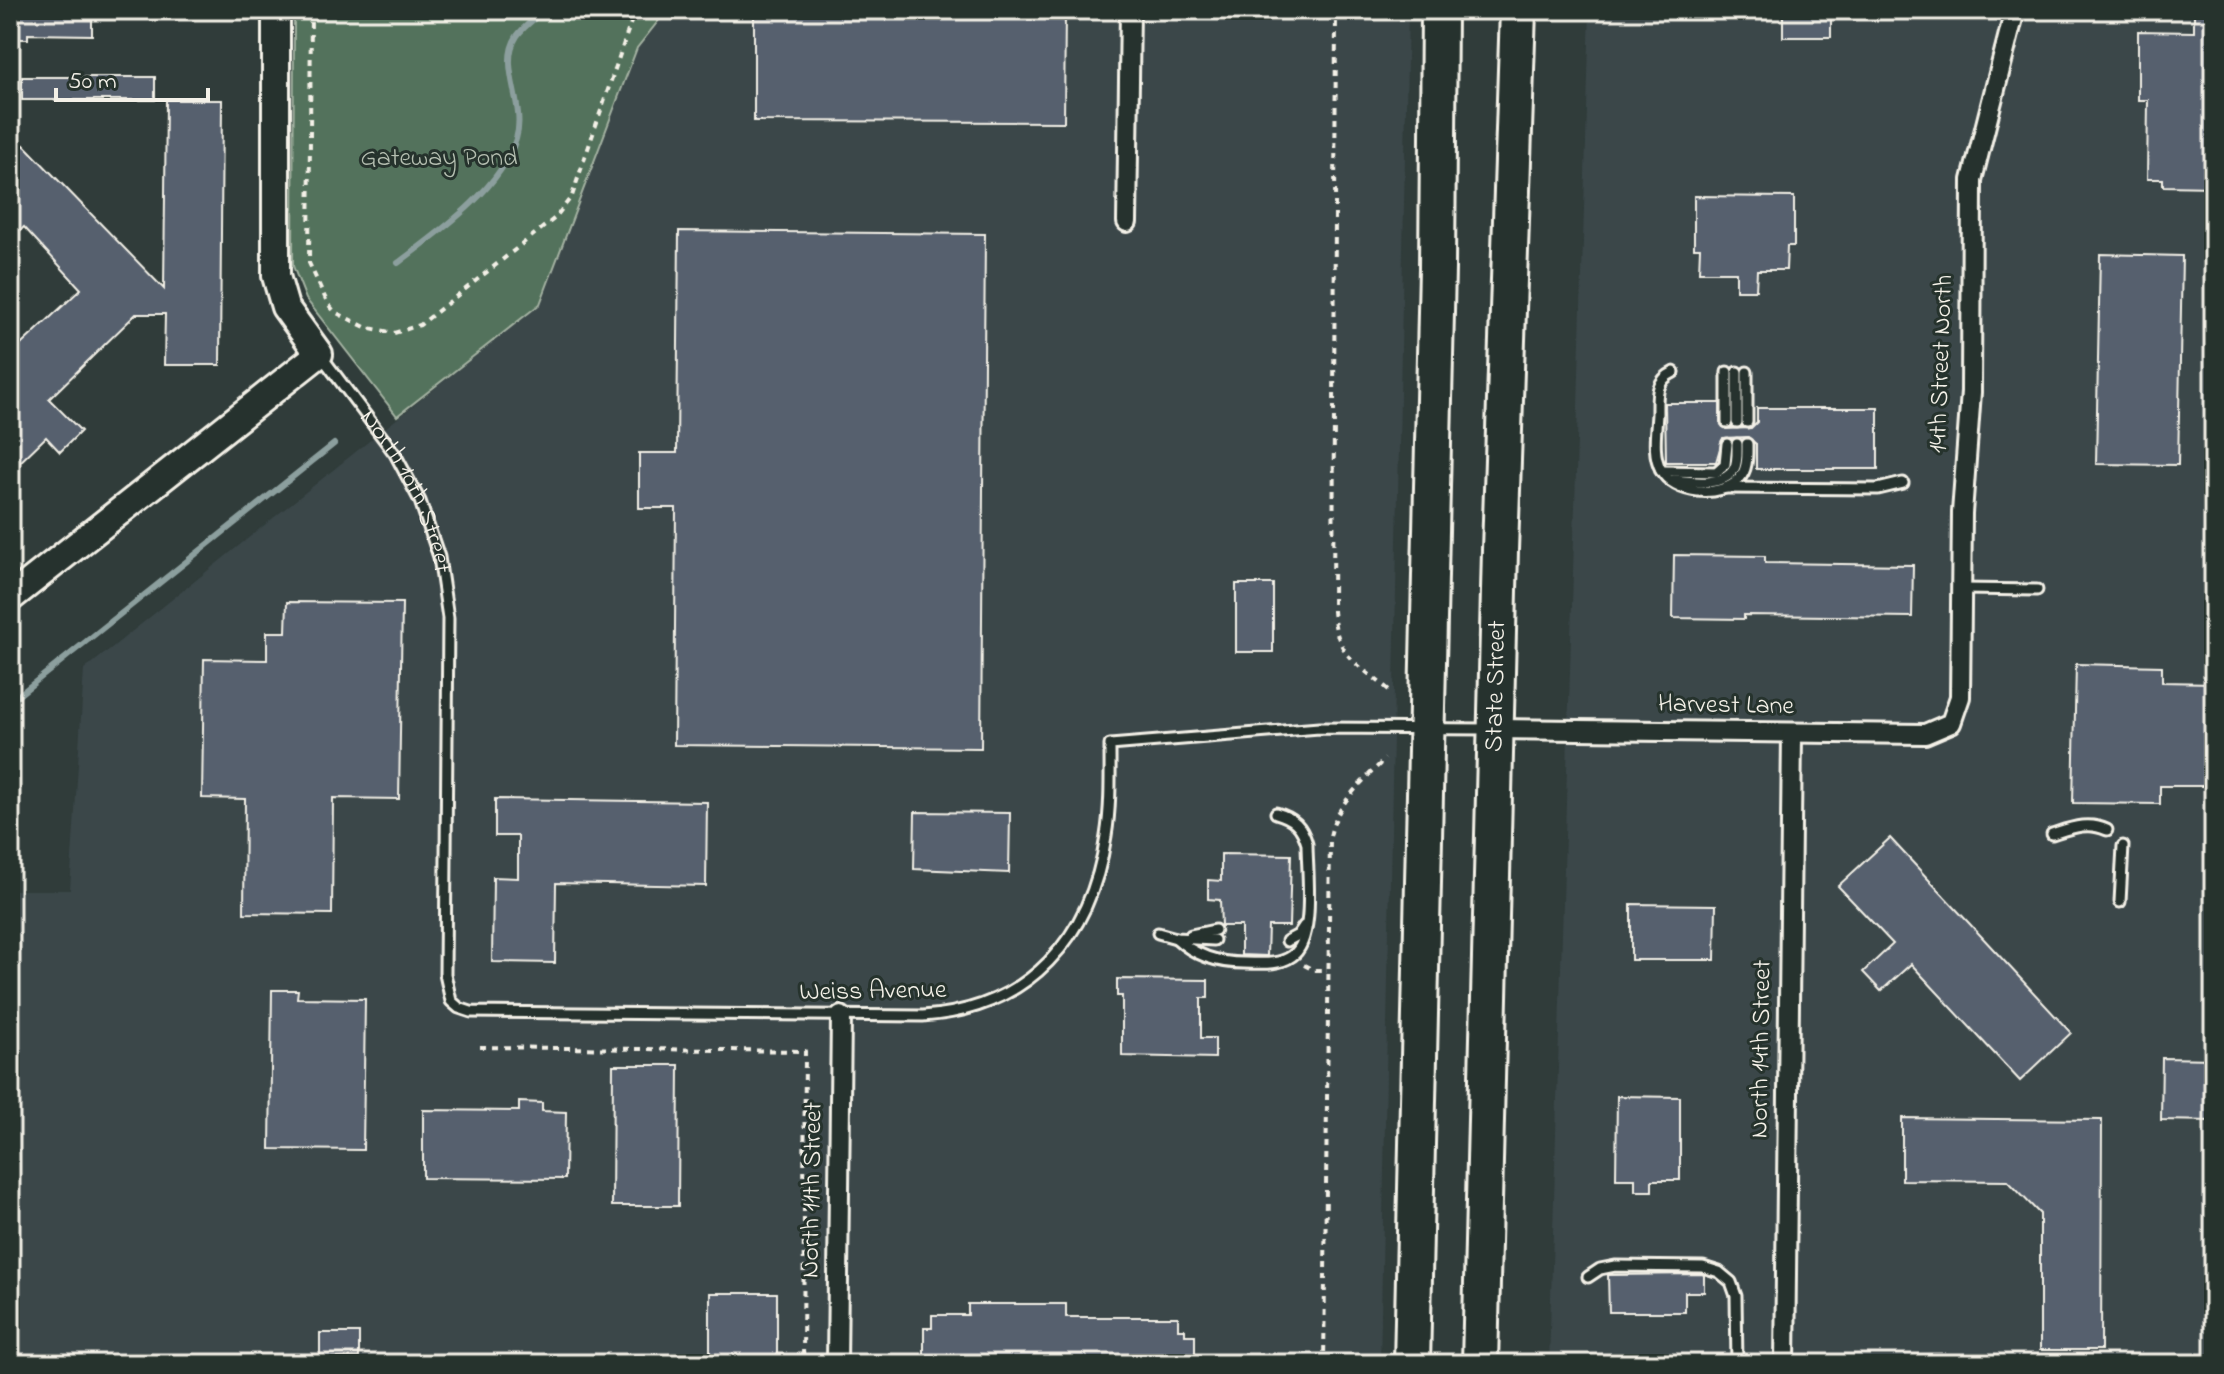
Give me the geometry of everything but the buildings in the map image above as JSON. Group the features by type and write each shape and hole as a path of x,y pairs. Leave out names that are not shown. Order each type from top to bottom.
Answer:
{"highway":[{"path":"1412,1364 1437,268 1439,10"},
{"name":"State Street","path":"1480,1364 1518,10"}],"street":[{"name":"North 10th Street","path":"276,10 276,276 285,307 319,354"},
{"path":"1127,222 1130,10"},
{"name":"14th Street North","path":"1951,723 1960,697 1962,495 1971,392 1972,180 2015,10"},
{"path":"10,598 319,354"},
{"name":"Harvest Lane","path":"1496,729 1925,734 1951,723"},
{"name":"North 14th Street","path":"1785,1364 1792,734"},
{"name":"North 11th Street","path":"837,1364 841,1016"}],"lane":[{"name":"North 10th Street","path":"319,354 395,454 420,501 439,557 448,618 445,974 451,1001"},
{"path":"1674,372 1662,378 1657,391 1656,456 1664,475 1682,488 1878,489 1903,483"},
{"path":"1737,372 1737,422 1737,372"},
{"path":"1664,475 1716,472 1737,444 1747,458 1742,475 1736,482 1722,488"},
{"path":"1961,589 2037,590"},
{"name":"Weiss Avenue","path":"451,1001 471,1012 486,1013 923,1016 963,1011 1014,991 1056,955 1086,908 1102,860 1110,807 1110,745 1319,728 1496,729"},
{"path":"1158,933 1176,938 1204,957 1230,963 1272,963 1293,956 1305,937 1307,844 1295,820 1276,813"},
{"path":"2052,834 2079,826 2096,825 2107,830"},
{"path":"2120,902 2123,846"},
{"path":"1288,936 1307,911"},
{"path":"1176,938 1214,935"},
{"path":"1588,1277 1600,1269 1615,1266 1703,1267 1719,1272 1731,1282 1736,1296 1737,1364"}],"path":[{"path":"311,10 309,263 328,304 335,312 365,327 394,333 420,325 555,218 572,196 635,10"},
{"path":"1336,10 1333,611 1336,632 1351,661 1389,690"},
{"path":"1324,1364 1328,857 1333,824 1344,803 1385,759"},
{"path":"1293,956 1305,966 1327,970"},
{"path":"480,1047 805,1051 803,1364"}],"shaded area":[{"path":"667,10 1408,10 1380,1364 10,1364 10,890 70,890 84,670 540,304 637,48"},
{"path":"1590,10 2214,10 2214,1364 1549,1364"}],"green space":[{"name":"Gateway Pond","path":"294,10 667,10 637,48 540,304 397,416 306,299 293,266"}],"waterway":[{"path":"398,263 466,208 497,176 508,158 518,126 511,73 512,48 520,32 544,10"},
{"path":"10,702 334,444"}]}
